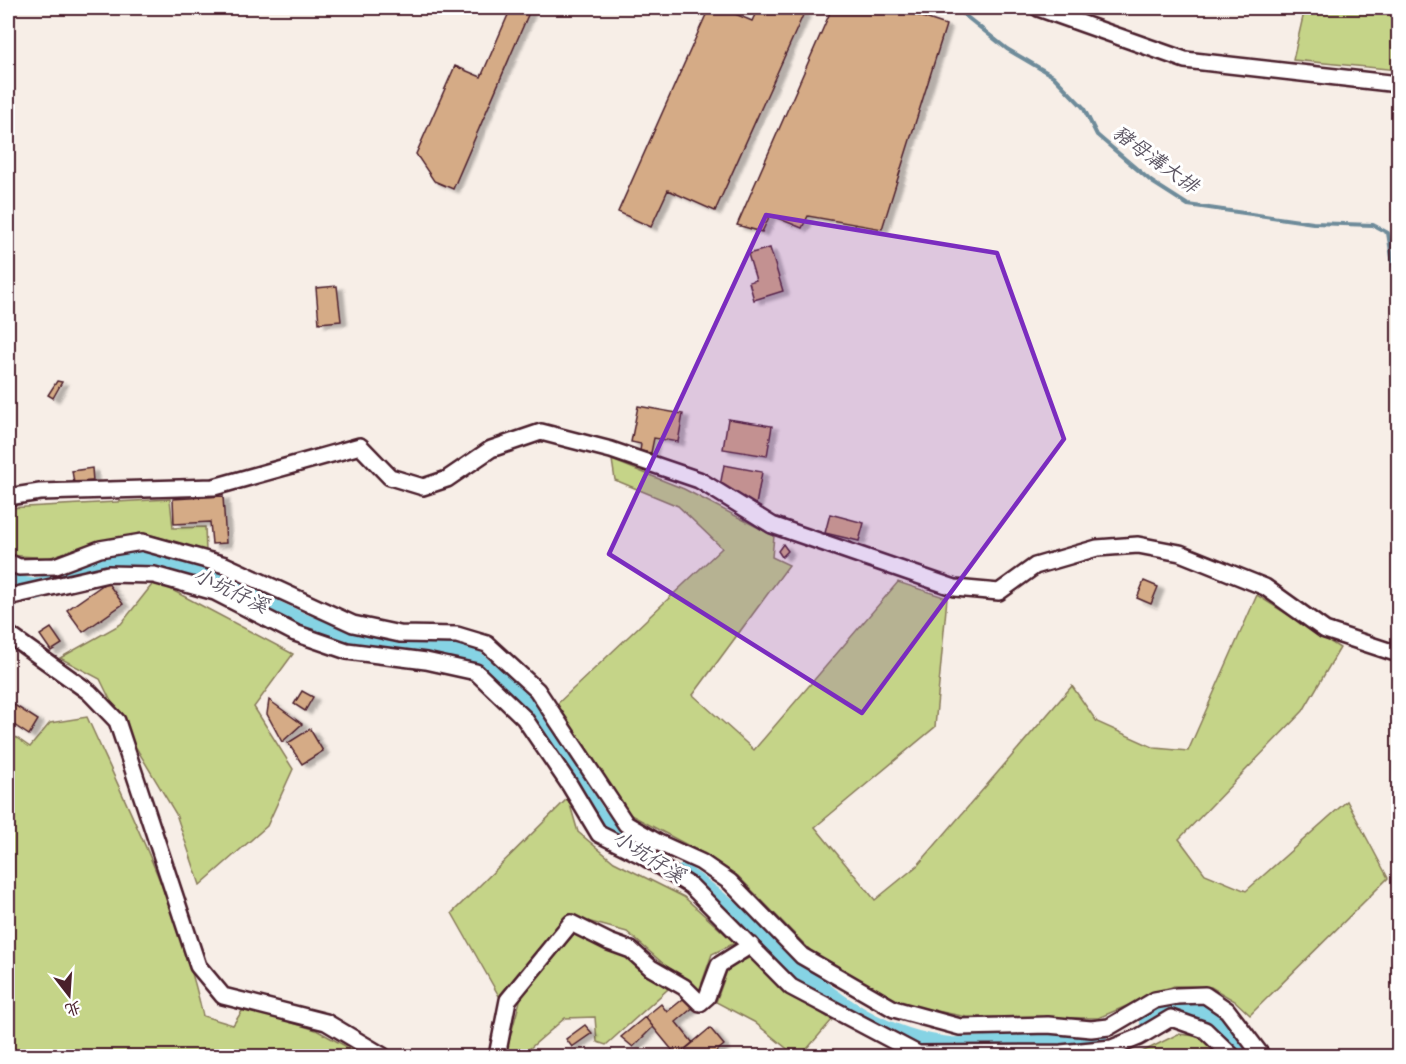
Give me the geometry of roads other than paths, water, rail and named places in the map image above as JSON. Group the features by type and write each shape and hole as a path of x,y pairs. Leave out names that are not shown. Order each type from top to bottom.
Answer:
{"street":[{"path":"1038,8 1185,60 1398,84"},
{"path":"8,497 40,492 214,487 360,446 390,477 423,487 447,479 491,449 541,432 611,450 699,480 772,525 955,588 999,592 1035,566 1097,548 1138,545 1180,553 1265,587 1326,630 1398,654"},
{"path":"8,562 19,567 55,566 100,549 142,542 225,565 353,624 400,634 457,636 487,644 537,690 626,824 657,842 700,862 730,882 802,956 894,1009 960,1027 1048,1025 1091,1029 1109,1027 1155,1000 1205,995 1227,1010 1262,1056"},
{"path":"8,597 108,574 154,575 215,592 296,633 347,651 426,661 476,672 524,718 569,784 599,834 641,855 691,885 791,987 918,1054 1061,1053 1112,1048 1139,1037 1171,1018 1205,1030 1232,1056"},
{"path":"8,634 89,692 117,721 198,966 223,996 326,1022 383,1056"},
{"path":"497,1056 508,1000 571,923 631,950 651,968 684,987 700,1004 707,997 719,965 751,945"}],"waterway":[{"name":"豬母溝大排","path":"948,8 957,9 1007,49 1053,76 1083,107 1097,135 1152,182 1188,205 1313,223 1373,225 1388,233 1394,270 1398,275"},
{"name":"小坑仔溪","path":"8,585 36,590 91,569 132,561 177,565 304,625 358,644 442,651 474,661 527,707 595,816 611,835 631,845"},
{"name":"小坑仔溪","path":"683,876 716,900 806,980 838,1004 872,1024 909,1040 950,1048 1040,1043 1100,1046"},
{"name":"小坑仔溪","path":"1151,1023 1167,1015 1193,1012 1214,1024 1243,1056"}]}
